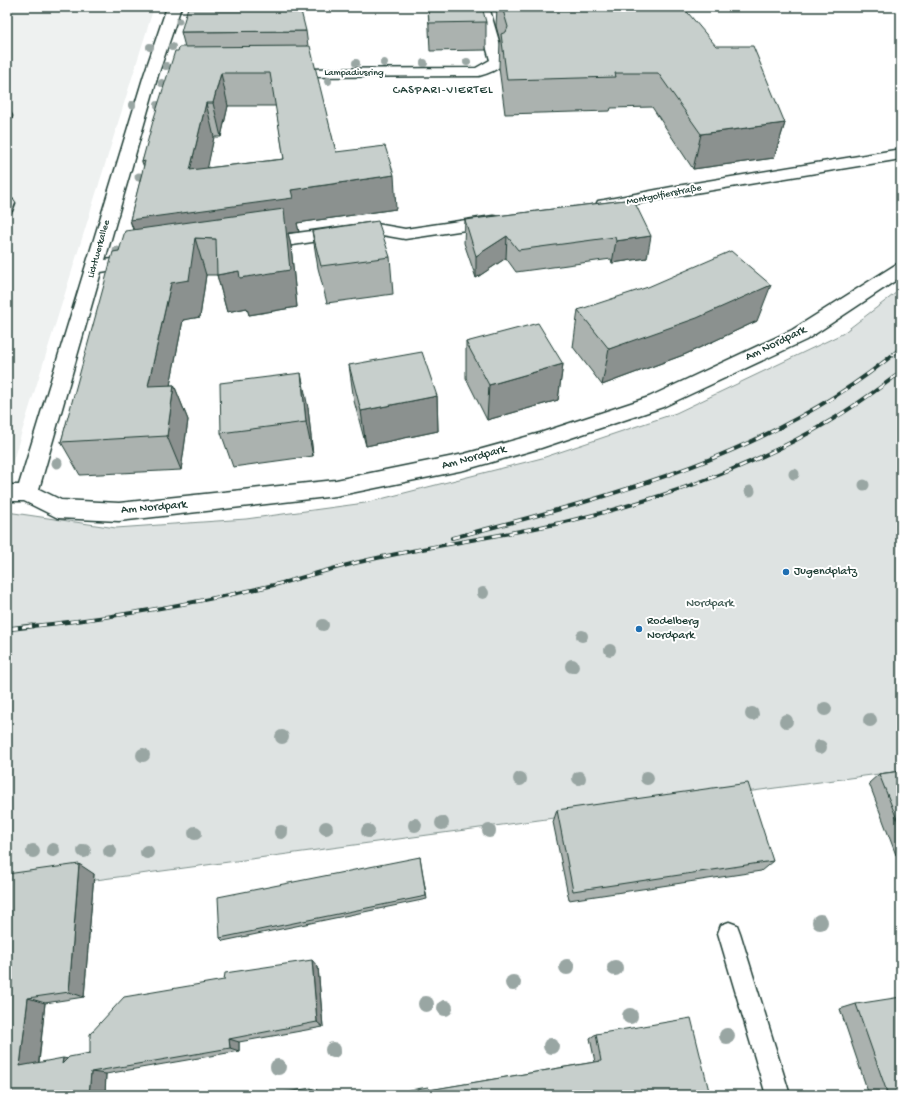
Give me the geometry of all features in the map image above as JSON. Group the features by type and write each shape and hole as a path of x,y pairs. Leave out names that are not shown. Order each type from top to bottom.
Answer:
{"street":[{"name":"Lichtwerkallee","path":"16,493 158,75 174,7"},
{"name":"Lampadiusring","path":"269,74 479,72 498,62 482,7"},
{"name":"Montgolfierstraße","path":"588,208 627,202 678,191 901,154"},
{"path":"247,246 371,228 405,234 510,219"},
{"path":"94,267 155,259"},
{"name":"Am Nordpark","path":"16,493 58,509 119,512 336,488 464,462 540,440 656,402 798,335 901,270"}],"lane":[{"path":"729,933 778,1095"}],"shaded area":[{"path":"7,7 154,7 11,467 7,467"}],"green space":[{"name":"Nordpark","path":"901,289 901,771 7,892 7,512 116,528 246,519 365,503 542,458 676,413 842,334"}],"building":[{"path":"188,7 300,7 306,31 181,32"},
{"path":"428,7 482,7 486,22 429,23"},
{"path":"502,7 683,7 716,46 753,46 785,123 701,134 658,73 615,73 616,77 507,80 501,34 506,32 508,27"},
{"path":"310,46 336,152 385,146 394,175 291,190 293,198 130,220 145,161 142,162 153,121 175,51 178,51 179,47","holes":["221,73 270,73 284,159 190,170 206,103 213,103"]},
{"path":"633,199 651,236 616,241 615,237 518,250 507,236 476,256 465,220"},
{"path":"284,209 290,270 240,278 239,271 217,275 216,239 195,238 189,280 171,283 148,386 174,385 167,436 61,442 113,252 119,251 125,231"},
{"path":"378,221 390,257 321,266 312,231"},
{"path":"731,251 771,285 697,318 609,349 578,310 648,287"},
{"path":"538,323 563,364 489,385 466,342"},
{"path":"422,352 437,396 361,411 349,365"},
{"path":"301,373 306,422 221,433 220,383"},
{"path":"901,771 901,829 879,774"},
{"path":"748,783 773,861 573,891 557,810"},
{"path":"420,857 426,896 220,938 218,897"},
{"path":"79,864 69,992 28,998 20,1066 63,1058 62,1064 69,1057 90,1053 90,1034 124,997 224,980 225,973 312,960 317,1022 229,1039 230,1048 91,1072 89,1095 7,1095 7,874"},
{"path":"901,997 901,1095 888,1095 856,1004"},
{"path":"691,1018 710,1095 380,1095 428,1087 429,1090 601,1061 596,1034"},
{"path":"311,1088 311,1095 269,1095"}],"railway":[{"path":"452,538 571,506 630,488 688,468 745,444 800,417 852,385 901,348"},
{"path":"30,626 117,615 212,598 274,585 368,560 569,521 602,513 669,493 767,454 798,439 838,416 901,372"},
{"path":"7,629 30,626"},
{"path":"22,627 30,626"}],"place":[{"name":"Jugendplatz","path":"786,572"},
{"name":"Rodelberg Nordpark","path":"639,629"}],"district":[{"name":"CASPARI-VIERTEL","path":"443,91"}]}
